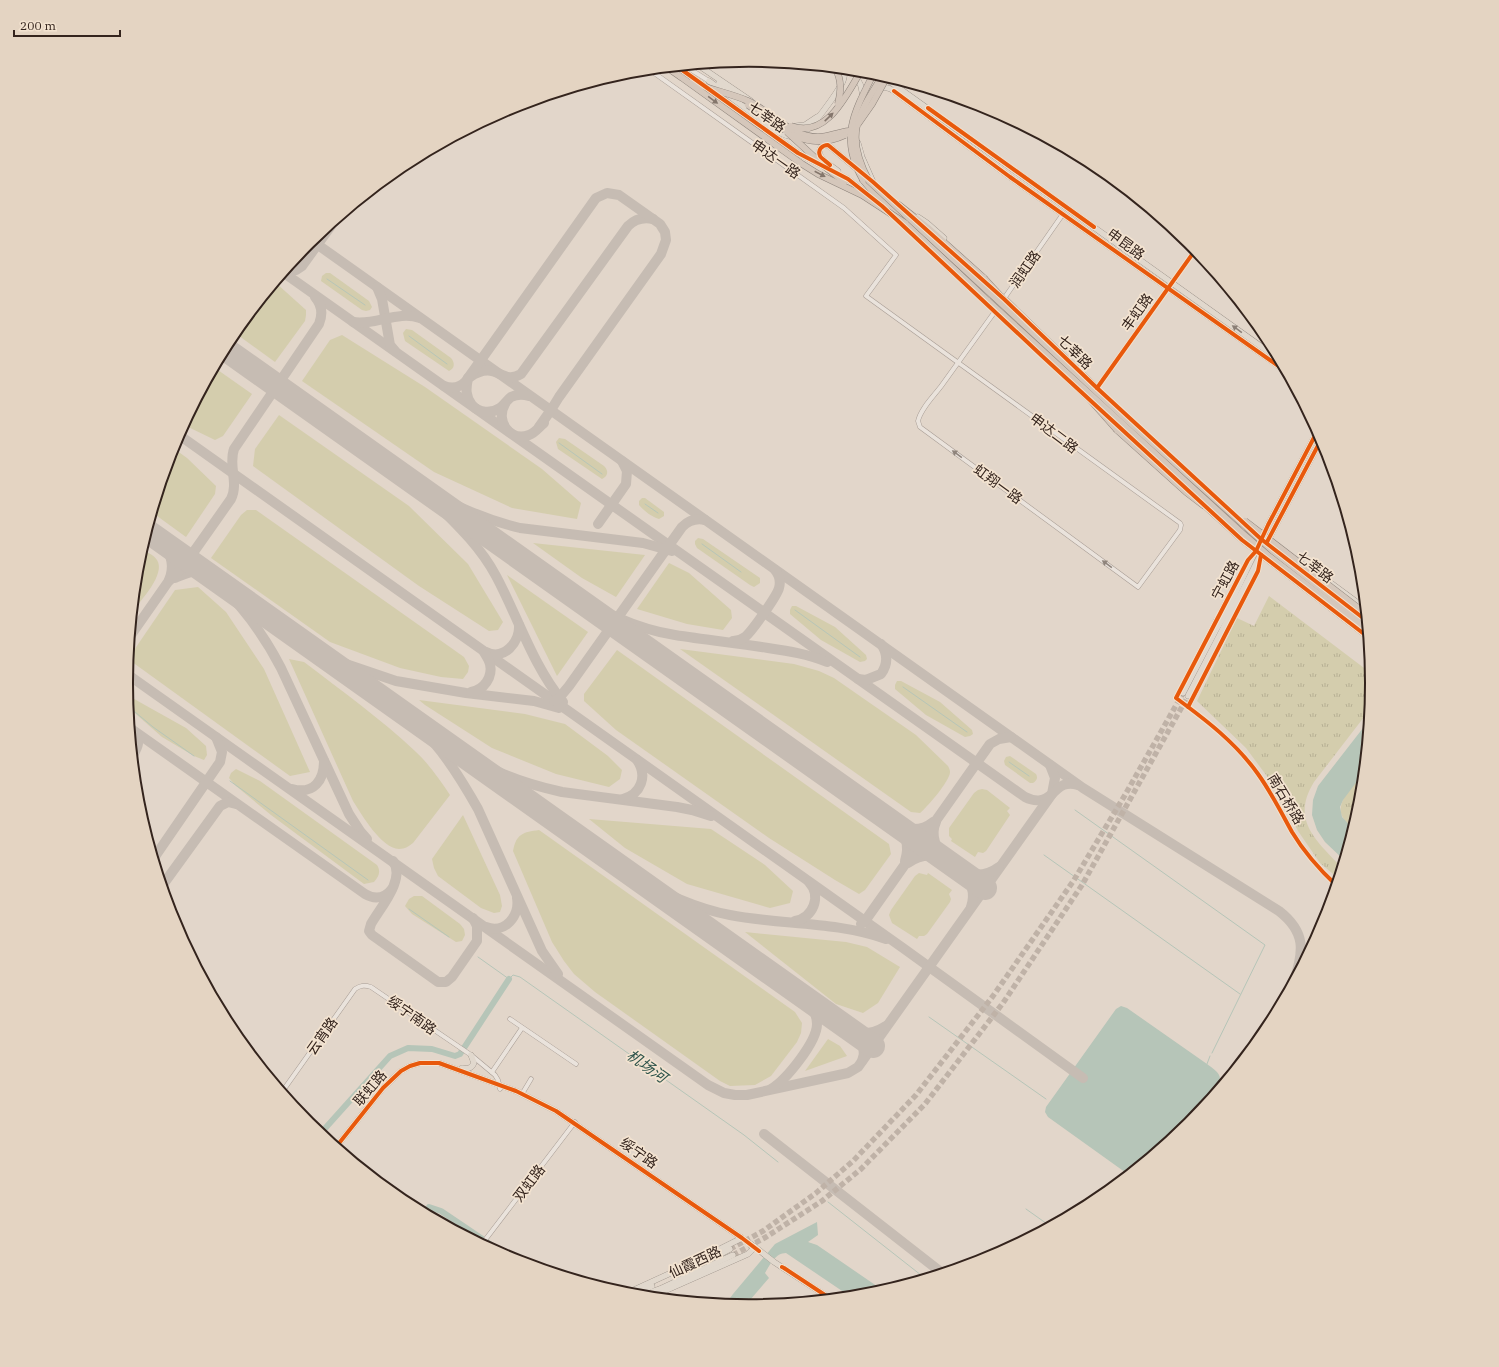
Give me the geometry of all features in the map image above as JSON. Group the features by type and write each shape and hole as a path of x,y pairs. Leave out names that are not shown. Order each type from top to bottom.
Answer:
{"highway":[{"path":"673,72 802,164 818,174 862,195"},
{"path":"837,73 840,81 841,92 838,107"},
{"path":"681,77 702,86 747,101 789,128 802,134 818,137 832,136 849,131"},
{"path":"780,122 794,127 804,128 815,126 825,121 838,107 857,77"},
{"path":"872,79 864,92 855,112 850,140 852,156 856,168 863,180 873,192 988,301 1253,543 1364,629"},
{"path":"879,81 860,113 855,134 856,151 861,166 869,180 1028,326 1127,420 1274,552 1363,622"},
{"path":"787,132 800,138 816,142 834,140 845,135 863,119 884,82"},
{"path":"880,91 886,83"},
{"path":"748,105 787,132 836,177 906,223"},
{"path":"899,205 927,227 984,278 1028,326"},
{"path":"1072,378 1113,426 1186,492 1203,505"},
{"path":"1216,500 1362,611"}],"main road":[{"path":"703,69 781,122 791,126 799,127 804,125 813,120 824,110"},
{"name":"七莘路","path":"683,71 798,153 848,178"},
{"path":"708,72 726,89 748,105"},
{"path":"709,81 775,130 785,135 794,137 802,134 816,121 843,81 845,75"},
{"path":"856,77 862,91 863,98 857,123 857,138 862,157 873,182"},
{"path":"709,81 726,89"},
{"path":"860,111 868,98 876,90 884,87 897,86"},
{"name":"申昆路","path":"897,86 1269,352"},
{"name":"申昆路","path":"897,86 1010,177 1277,365"},
{"name":"七莘路","path":"1362,618 1266,544 1097,388 1004,299 987,277 927,223 899,205 828,145 821,147 819,151 820,156 887,210 1203,505 1258,553 1364,634"},
{"path":"1063,214 1066,207"},
{"name":"宁虹路","path":"1314,437 1261,539 1258,553 1232,614 1185,694 1232,602 1239,583 1258,553 1266,544 1318,446"},
{"path":"1269,537 1361,605"},
{"path":"1216,621 1232,602"},
{"path":"448,1065 469,1069 474,1063 471,1056"},
{"name":"联虹路","path":"339,1143 383,1088 401,1071 410,1066 430,1062 448,1065 500,1087"},
{"name":"联虹路","path":"342,1146 390,1086 411,1069 438,1066 500,1087"},
{"name":"绥宁路","path":"500,1087 522,1094 556,1111 740,1239 826,1295"},
{"name":"绥宁路","path":"500,1087 535,1103 574,1124"},
{"name":"仙霞西路","path":"636,1289 740,1239"},
{"path":"642,1290 730,1249"},
{"name":"仙霞西路","path":"660,1293 719,1268 756,1249"},
{"path":"651,1292 733,1255"},
{"name":"绥宁路","path":"782,1267 784,1271 819,1296"}],"street":[{"path":"691,70 709,81"},
{"name":"申达一路","path":"656,74 844,208 896,255 866,296"},
{"name":"润虹路","path":"958,363 1063,214"},
{"name":"丰虹路","path":"1088,399 1192,255"},
{"name":"申达二路","path":"866,296 1081,453 1180,523 1180,530 1138,587"},
{"name":"虹翔一路","path":"958,363 919,417 918,421 920,427 1138,587"},
{"name":"宁虹路","path":"1176,698 1248,560 1258,553"},
{"name":"宁虹路","path":"1188,707 1258,571 1258,553"},
{"name":"南石桥路","path":"1176,698 1226,737 1248,760 1268,788 1303,848 1321,871 1333,883"},
{"name":"绥宁南路","path":"366,985 465,1051 492,1072"},
{"name":"云宵路","path":"285,1088 355,990 360,986 366,985"},
{"path":"510,1019 576,1064"},
{"path":"500,1087 498,1080 492,1072 522,1028"},
{"path":"522,1094 531,1079"},
{"name":"双虹路","path":"485,1240 574,1124"}],"green space":[{"path":"326,273 330,273 369,301 372,307 370,310 362,310 321,281 322,276"},
{"path":"279,286 306,310 306,315 305,321 275,362 240,337 260,308"},
{"path":"406,329 412,330 451,358 454,364 453,367 449,371 405,341 403,333"},
{"path":"342,335 425,387 542,469 581,503 577,519 512,508 434,472 302,381 330,340"},
{"path":"219,371 252,394 223,436 215,440 189,428"},
{"path":"279,415 409,506 468,564 503,622 498,630 489,631 419,586 253,466 255,449"},
{"path":"559,438 565,439 604,466 607,472 606,476 602,479 558,449 556,442"},
{"path":"179,452 187,458 216,486 215,494 186,537 157,516"},
{"path":"642,498 645,498 664,512 664,516 659,519 646,512 639,505 639,501"},
{"path":"247,510 256,510 464,657 469,666 468,672 463,679 441,677 400,668 330,642 211,558 241,515"},
{"path":"698,538 703,539 760,578 760,583 754,587 750,585 697,548 695,541"},
{"path":"533,543 645,555 616,597 582,578"},
{"path":"147,552 156,558 159,566 155,579 138,605"},
{"path":"669,563 689,573 731,610 732,618 723,630 687,624 637,609"},
{"path":"507,575 588,632 557,676"},
{"path":"198,587 226,612 264,669 310,772 290,776 134,663 134,650 175,590"},
{"path":"1269,596 1366,669 1365,716 1314,782 1307,796 1305,808 1306,819 1310,830 1324,849 1338,864 1335,876 1320,863 1298,831 1272,783 1246,748 1197,701 1237,618 1254,626"},
{"path":"792,606 796,606 835,627 866,655 867,659 860,662 821,640 790,614"},
{"path":"680,649 794,664 819,671 834,678 916,735 948,766 950,771 949,776 938,794 920,813 911,812"},
{"path":"617,650 889,844 891,854 865,890 859,894 769,838 616,730 584,701 584,694"},
{"path":"289,659 304,662 389,728 416,752 450,795 413,843 399,849 392,847 379,837 367,822 353,801"},
{"path":"897,681 901,681 940,702 972,730 973,734 965,737 926,715 895,689"},
{"path":"133,699 186,728 206,746 207,755 204,760 194,756 162,737 134,712"},
{"path":"419,700 525,714 565,724 608,756 622,770 620,779 609,787 556,774 492,748"},
{"path":"1010,756 1036,774 1037,778 1033,783 1030,783 1005,765 1004,761 1006,757"},
{"path":"236,769 260,781 377,865 379,874 374,882 364,884 271,815 236,786 229,778 231,773"},
{"path":"1358,778 1349,825 1343,818 1341,806 1343,799"},
{"path":"982,789 987,790 1010,808 1007,811 1010,815 986,851 983,853 978,852 975,857 951,841 952,839 949,836 949,828 974,793"},
{"path":"463,815 500,895 502,906 500,912 494,913 481,908 438,876 434,868 432,859"},
{"path":"589,819 711,829 765,865 793,891 790,903 770,908 687,884 625,848"},
{"path":"539,830 795,1012 802,1023 801,1033 797,1042 771,1076 755,1085 730,1086 720,1081 595,992 574,974 552,942 513,851 518,837 525,833"},
{"path":"919,873 927,875 928,873 952,890 949,894 951,899 950,902 927,934 924,936 919,936 917,939 892,923 889,915 915,876"},
{"path":"414,896 422,896 460,924 464,929 465,935 462,941 456,942 412,914 405,906 409,899"},
{"path":"745,932 846,942 867,947 900,967 878,1003 863,1013 836,1004"},
{"path":"828,1039 840,1046 847,1056 805,1071"}],"shaded area":[{"path":"1365,726 1358,780 1343,800 1340,807 1342,817 1349,825 1341,857 1325,842 1317,830 1312,815 1313,800 1318,786"},
{"path":"1121,1006 1127,1008 1211,1067 1220,1077 1210,1093 1185,1119 1156,1147 1126,1173 1048,1117 1045,1112 1046,1107 1116,1009"},
{"path":"817,1222 818,1235 808,1242 817,1245 877,1286 844,1292 786,1253 779,1255 773,1260 765,1273 769,1278 750,1300 729,1299 775,1244"}],"waterway":[{"path":"327,279 365,305"},
{"path":"409,336 447,364"},
{"path":"559,443 602,474"},
{"path":"645,504 658,513"},
{"path":"702,544 741,572"},
{"path":"795,610 860,657"},
{"path":"903,687 967,732"},
{"path":"134,711 153,727 194,756"},
{"path":"1009,762 1029,776"},
{"path":"230,781 368,880"},
{"path":"1075,810 1265,945 1212,1053"},
{"path":"1044,855 1240,994"},
{"path":"409,909 449,937"},
{"name":"机场河","path":"478,957 509,979 513,975 520,977 744,1135 778,1162"},
{"name":"机场河","path":"324,1129 390,1056 408,1048 432,1049 455,1056 460,1054 509,979"},
{"path":"929,1017 1046,1099"},
{"path":"1207,1064 1210,1056"},
{"path":"828,1202 921,1275"},
{"path":"429,1207 441,1211 480,1237"},
{"path":"1026,1209 1046,1223"}],"taxiway":[{"path":"444,386 456,387 466,381 596,198 607,193 619,195 660,224 665,232 666,240 661,254 539,427"},
{"path":"470,377 479,372 487,371 493,371 508,377 514,377 521,374 628,226 640,219 653,219"},
{"path":"292,270 302,266 317,245"},
{"path":"318,245 1083,788 1279,911 1288,919 1298,934 1301,951 1300,960"},
{"path":"287,275 1025,797 1032,800 1042,800 1052,794 1055,778 1050,765"},
{"path":"377,287 382,299 390,345 395,351"},
{"path":"135,629 168,582 188,560 231,499 234,487 232,462 234,449 319,324 321,310 315,297"},
{"path":"353,322 370,322 403,316 420,318"},
{"path":"468,378 467,395 472,405 478,410 485,412 493,411 501,407 511,397 516,395 529,396"},
{"path":"505,404 502,410 503,423 510,433 516,436 529,435 544,423"},
{"path":"184,439 903,948 1083,1078"},
{"path":"598,524 626,484 627,471 622,461"},
{"path":"415,484 466,510 492,520 520,528 643,543 672,551"},
{"path":"427,495 482,553 496,576 534,657 552,688 563,702"},
{"path":"554,701 559,698 569,686 682,527 693,520 705,520"},
{"path":"162,542 170,555 172,565 169,580"},
{"path":"733,641 741,640 748,634 774,598 780,583 779,576 775,570"},
{"path":"175,578 193,572 200,572 208,575 228,593 253,623 281,668 349,814 367,839"},
{"path":"564,589 617,618 660,632 790,652 827,662"},
{"path":"486,652 499,654 510,648 517,638 519,625"},
{"path":"302,641 343,663 396,681 466,693 534,701 559,708"},
{"path":"858,679 866,680 881,674 886,663 886,655 881,644"},
{"path":"471,692 484,686 489,678 491,669 484,652"},
{"path":"133,678 708,1085 724,1093 735,1095 747,1095 848,1073 858,1067 1052,794 1064,785 1078,785"},
{"path":"390,704 430,738 447,759 463,784 478,809 542,951 558,974"},
{"path":"135,731 365,894 372,897 380,897 392,889"},
{"path":"135,733 138,738 136,748"},
{"path":"157,853 220,762 222,752 216,737"},
{"path":"861,924 865,921 990,744 999,739 1011,737"},
{"path":"449,745 499,772 546,788 562,792 677,807 711,816"},
{"path":"623,799 634,793 641,784 642,772 637,760"},
{"path":"292,789 306,790 312,788 320,780 324,768 324,761"},
{"path":"166,881 220,806 228,802 236,804"},
{"path":"897,825 916,829 925,827 933,822"},
{"path":"936,822 934,827 935,842 945,859"},
{"path":"894,823 906,840 907,850 905,861"},
{"path":"908,863 922,856 936,856 946,860"},
{"path":"393,861 396,868 394,885 371,924 369,931 372,935 438,982 446,982 452,977 477,941 477,926 473,918"},
{"path":"961,871 981,875 999,867"},
{"path":"961,871 972,887 973,896 971,907"},
{"path":"629,873 653,887 690,904 716,912 749,918 847,929 886,939"},
{"path":"795,921 807,916 814,906 815,894 809,882"},
{"path":"486,927 493,929 499,928 510,922 516,911 517,898"},
{"path":"771,1089 785,1078 800,1060 816,1032 816,1017 812,1007 806,999"},
{"path":"850,1030 859,1033 868,1033 886,1026"},
{"path":"857,1035 864,1047 862,1061"},
{"path":"764,1134 938,1270"}],"runway":[{"path":"230,352 985,888"},
{"path":"152,534 873,1046"}],"tunnel":[{"path":"730,1249 763,1231 816,1193 853,1161 916,1095 993,996 1074,880 1125,795 1183,693"},
{"path":"733,1255 766,1237 822,1201 861,1169 925,1104 1003,1003 1082,885 1188,696"}],"cycle path":[{"path":"683,71 798,153 848,179 882,206 1242,540 1364,634"},
{"path":"894,91 1010,177 1277,365"},
{"path":"928,108 1094,227"},
{"path":"830,165 819,154 821,148 826,145 828,145 873,182 1004,299 1097,388 1261,539 1362,617"},
{"path":"1097,388 1192,255"},
{"path":"1314,437 1256,551 1248,560 1176,698 1220,733 1240,752 1258,774 1276,802 1292,832 1307,854 1333,882"},
{"path":"1267,542 1318,446"},
{"path":"1188,707 1258,571 1261,555"},
{"path":"339,1143 383,1088 401,1071 420,1063 439,1063 516,1091 556,1111 759,1251"},
{"path":"782,1267 826,1295"}]}
